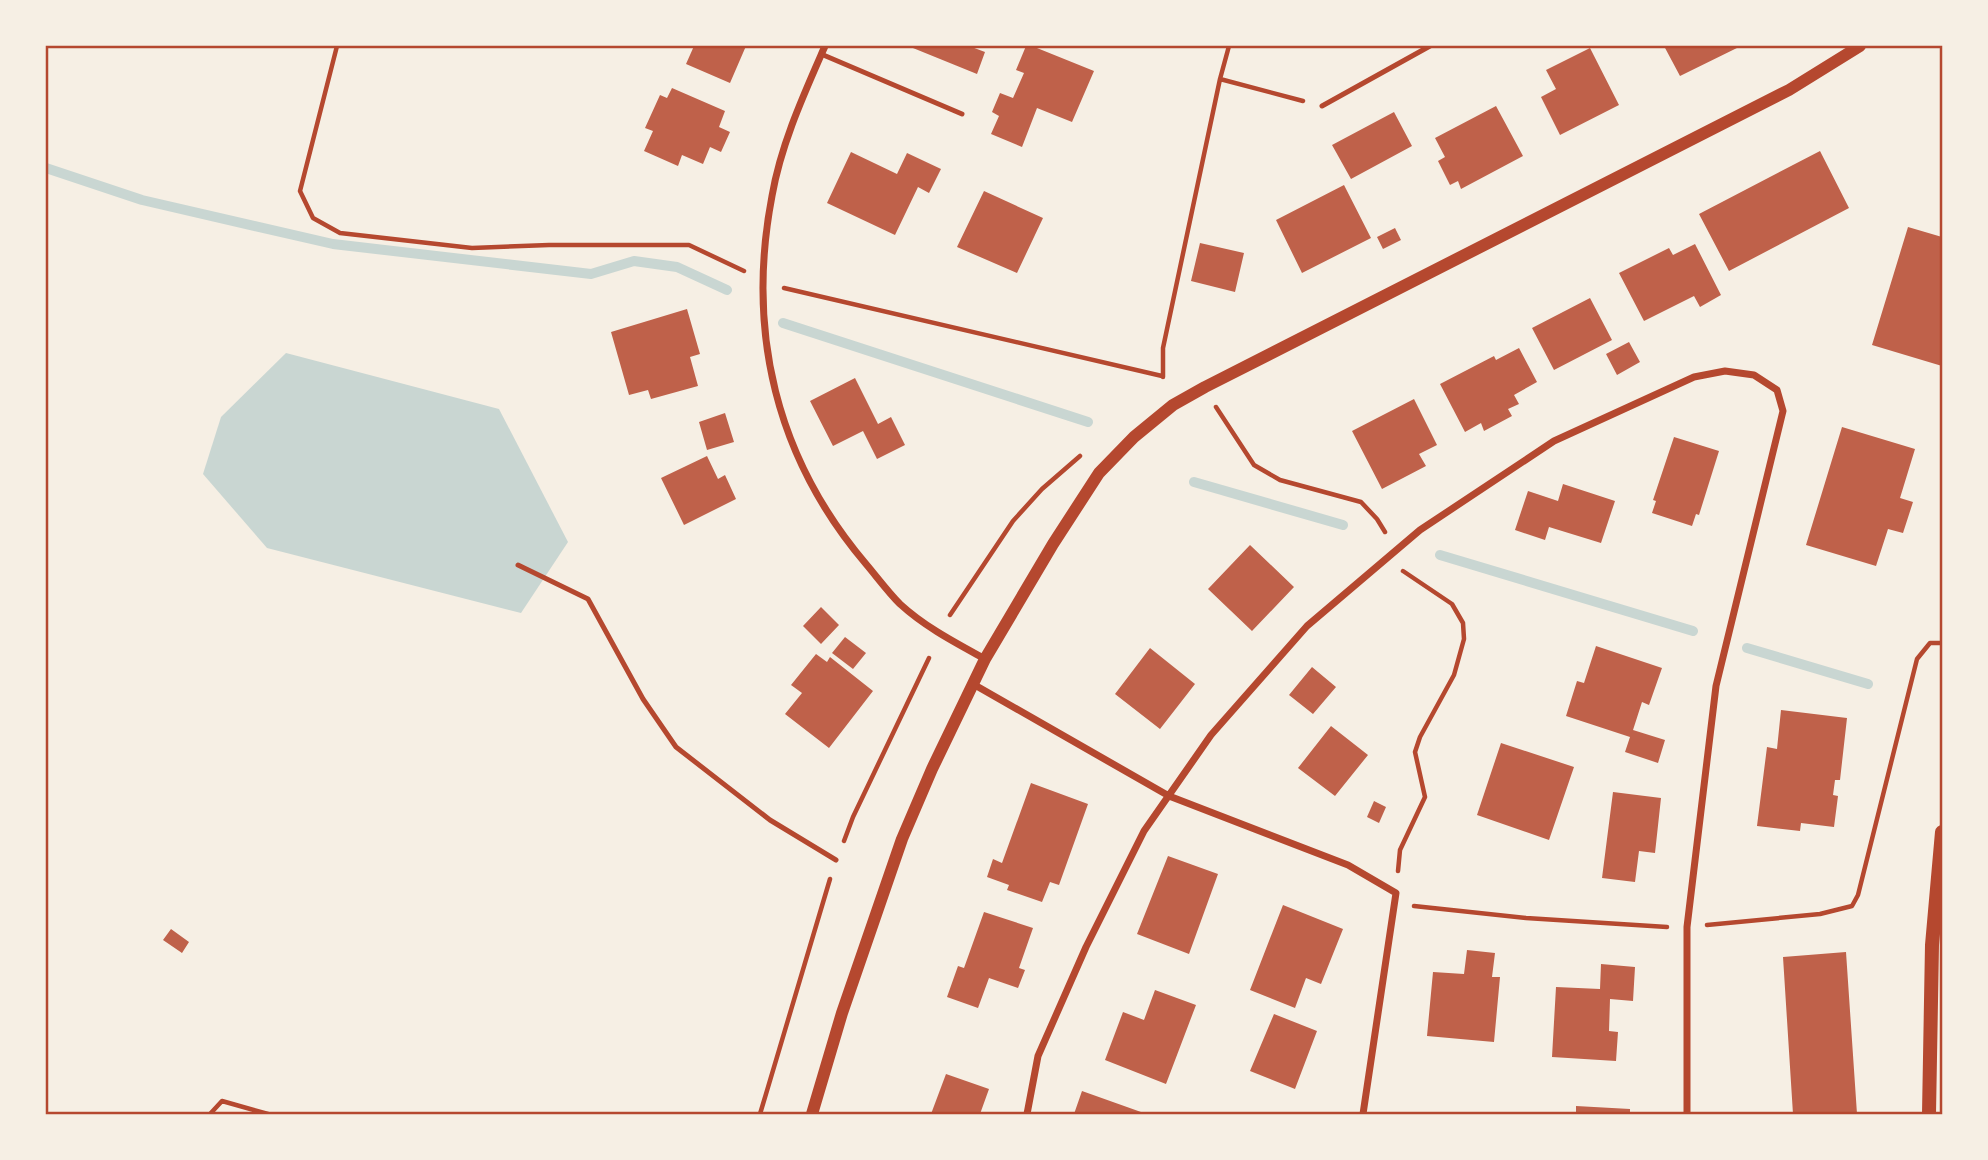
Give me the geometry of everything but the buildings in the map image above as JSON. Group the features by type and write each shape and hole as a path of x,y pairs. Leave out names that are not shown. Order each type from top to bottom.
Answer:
{"main road":[{"path":"1929,1115 1932,945 1942,832"}],"street":[{"path":"825,46 786,143 771,197 763,302 768,350 786,432 813,492 837,528 899,603 941,634 985,659"},
{"path":"812,1115 842,1013 902,839 932,769 985,659 1053,544 1100,473 1173,405 1788,90 1860,46"},
{"path":"1027,1115 1038,1056 1086,947 1144,831 1210,735 1307,626 1420,530 1554,441 1694,377 1725,371 1754,375 1777,390 1783,411 1716,686 1687,928 1687,1115"},
{"path":"973,684 1169,796 1348,865 1396,893 1363,1115"}],"lane":[{"path":"1322,106 1430,46"},
{"path":"821,54 962,114"},
{"path":"518,565 588,599 643,699 676,747 770,820 836,860"}],"path":[{"path":"337,46 300,191 313,218 340,233 472,248 689,245 739,269"},
{"path":"1166,389 1162,376 1163,348 1229,46"},
{"path":"1220,79 1322,106"},
{"path":"763,283 1162,376"},
{"path":"1223,418 1254,465 1280,480 1360,502 1382,527"},
{"path":"950,615 1013,521 1042,489 1083,452"},
{"path":"1399,568 1452,604 1463,624 1464,639 1454,675 1420,737 1415,752 1425,797 1400,850"},
{"path":"1701,926 1820,914 1852,906 1858,895 1885,793 1917,659 1930,643 1942,643"},
{"path":"760,1115 836,860 853,817 929,658"},
{"path":"1418,906 1526,918 1673,928"},
{"path":"210,1115 222,1101 268,1115"}],"shaded area":[{"path":"286,353 499,409 568,542 521,613 267,548 203,474 221,417"}],"waterway":[{"path":"46,168 142,200 333,244 591,274 634,261 677,267 727,290"},
{"path":"783,323 1088,422"},
{"path":"1194,482 1343,525"},
{"path":"1440,555 1693,631"},
{"path":"1747,648 1868,684"}]}
